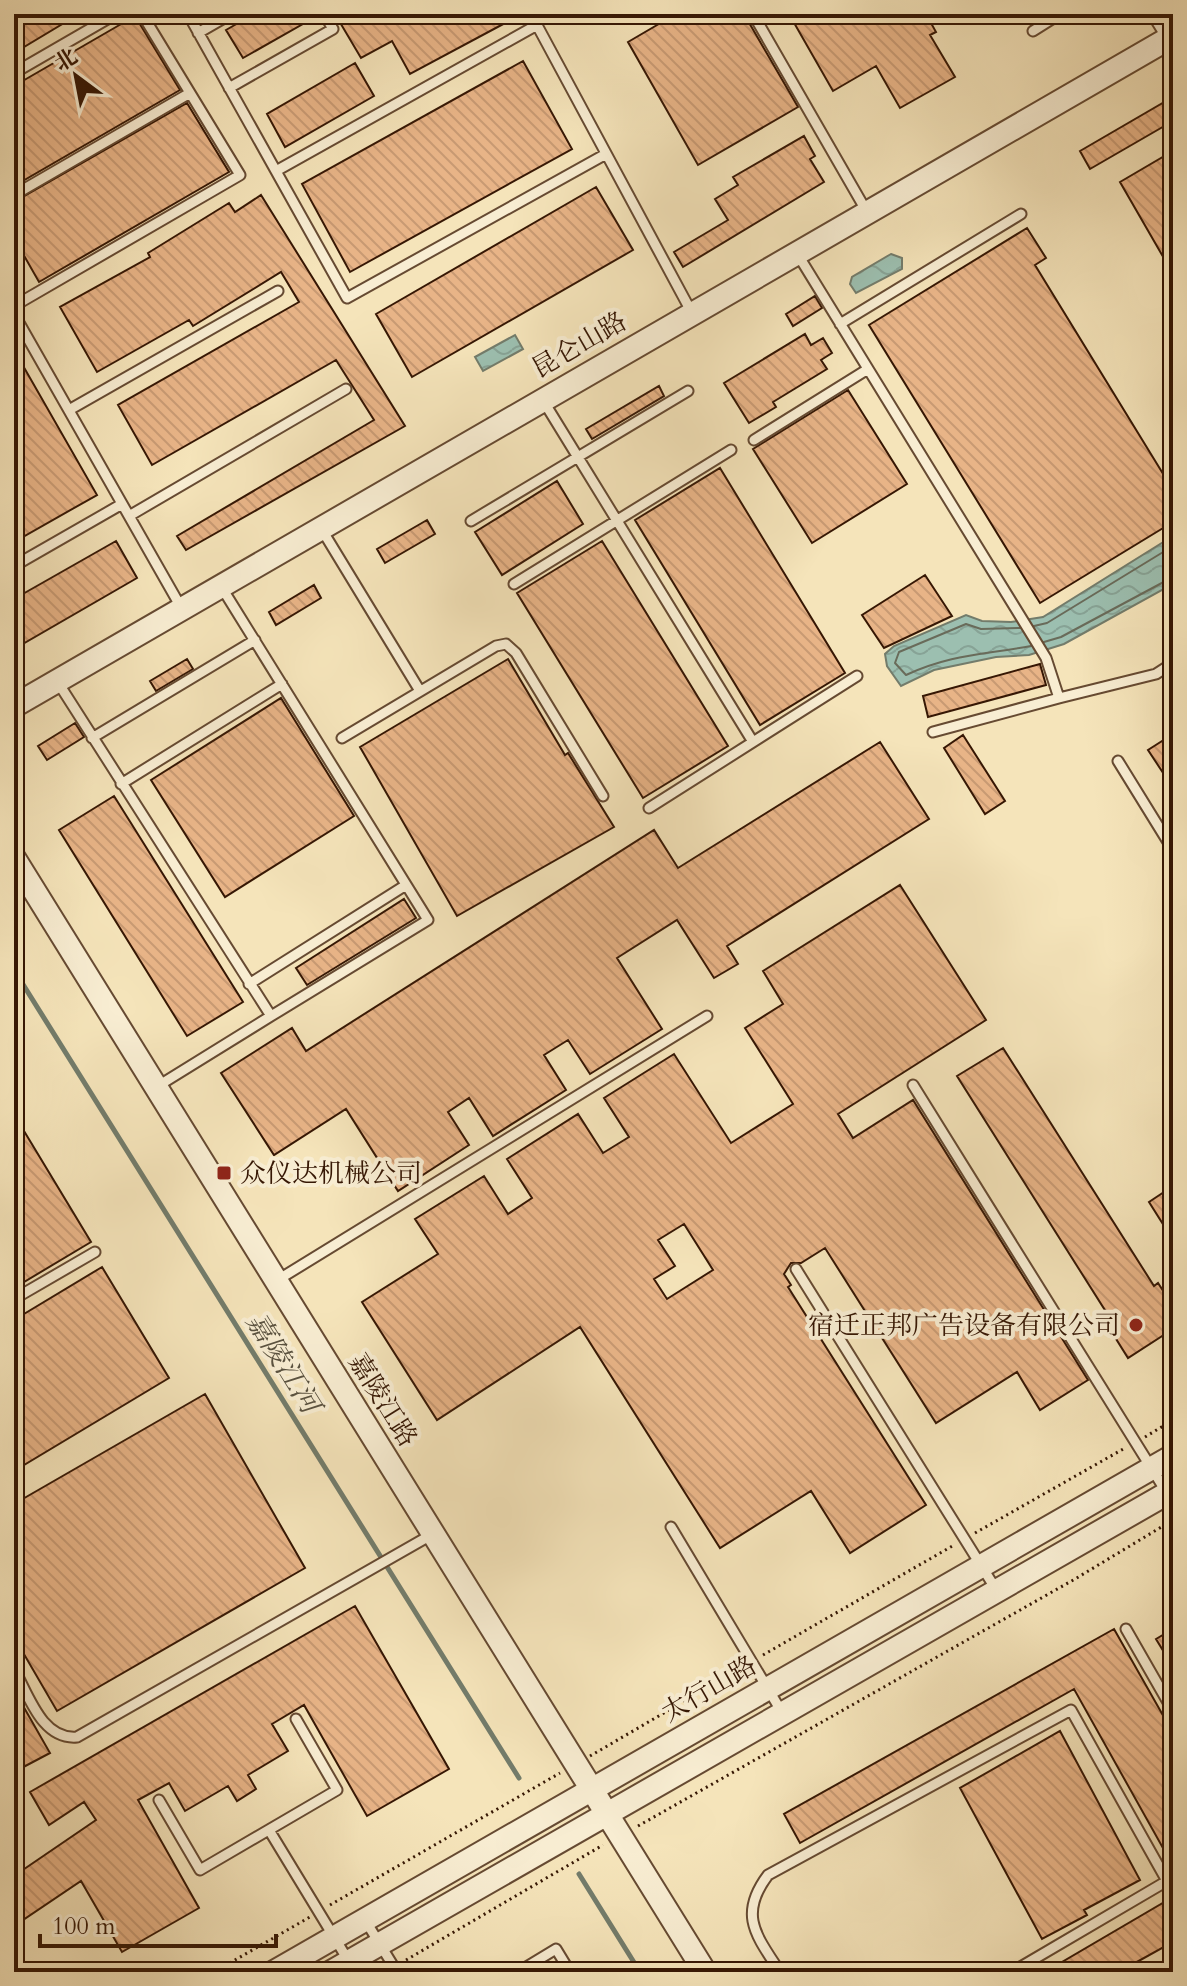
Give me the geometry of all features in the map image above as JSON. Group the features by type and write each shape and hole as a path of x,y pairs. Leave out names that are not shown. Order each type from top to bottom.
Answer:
{"street":[{"name":"昆仑山路","path":"14,706 1170,37"},
{"name":"嘉陵江路","path":"14,858 705,1972"},
{"name":"太行山路","path":"274,1972 1173,1456"},
{"path":"340,1967 1170,1492"}],"lane":[{"path":"14,73 116,14"},
{"path":"14,306 240,175 142,14"},
{"path":"188,14 347,298 606,154"},
{"path":"198,33 231,14"},
{"path":"229,88 333,29 324,14"},
{"path":"531,14 692,313"},
{"path":"753,14 867,212"},
{"path":"1033,31 1060,14"},
{"path":"1152,14 1170,37"},
{"path":"276,171 537,25"},
{"path":"14,195 190,93"},
{"path":"840,324 1021,214"},
{"path":"796,252 1046,658 1059,698"},
{"path":"69,410 278,291"},
{"path":"14,314 182,609"},
{"path":"754,440 868,369"},
{"path":"129,516 346,389"},
{"path":"471,521 688,391"},
{"path":"542,399 753,742"},
{"path":"514,584 731,450"},
{"path":"14,566 122,504"},
{"path":"321,527 420,691"},
{"path":"156,1087 428,920 221,586"},
{"path":"92,738 255,640"},
{"path":"342,738 496,646 506,644 516,653 603,796"},
{"path":"933,732 1156,674 1173,663"},
{"path":"649,808 857,676"},
{"path":"57,681 271,1016"},
{"path":"121,784 282,684"},
{"path":"1118,761 1173,850"},
{"path":"249,984 406,885"},
{"path":"276,1281 707,1016"},
{"path":"913,1085 1152,1468 1170,1492"},
{"path":"14,1108 17,1114 14,1116"},
{"path":"14,1299 95,1252"},
{"path":"796,1269 997,1591"},
{"path":"671,1527 783,1714"},
{"path":"14,1669 51,1732 63,1738 77,1737 433,1534"},
{"path":"1126,1629 1173,1711"},
{"path":"780,1972 752,1926 751,1913 759,1888 768,1875 1071,1710 1170,1879 1012,1972"},
{"path":"159,1800 200,1870 337,1790 296,1719"},
{"path":"269,1830 334,1938 340,1967"},
{"path":"365,1920 395,1970"},
{"path":"518,1972 556,1949 570,1972"},
{"path":"759,1972 774,1963"}],"path":[{"path":"214,1972 1173,1420"},
{"path":"395,1970 620,1835 1075,1579 1173,1520"}],"water":[{"path":"891,254 902,258 902,269 856,293 850,284 852,277"},
{"path":"515,335 523,349 483,371 475,357"},
{"path":"1173,536 1173,584 1064,644 1029,655 996,657 934,670 901,686 887,666 885,654 894,646 966,615 982,621 1011,622 1043,617"}],"building":[{"path":"14,14 79,14 14,53"},
{"path":"254,14 317,16 243,58 226,30"},
{"path":"335,14 502,14 507,22 410,74 392,41 361,58"},
{"path":"676,14 744,14 798,107 698,165 628,42"},
{"path":"789,14 926,14 936,32 930,35 955,77 900,108 876,66 833,91"},
{"path":"135,16 180,90 14,186 14,86"},
{"path":"523,61 572,149 350,272 302,184"},
{"path":"355,63 374,96 285,147 267,114"},
{"path":"1173,97 1173,121 1090,169 1080,151"},
{"path":"187,103 229,172 39,282 14,238 14,202"},
{"path":"804,136 815,156 810,159 824,182 683,267 674,252 728,220 715,199 738,185 733,177"},
{"path":"1173,151 1173,274 1120,182"},
{"path":"596,187 633,250 412,377 376,314"},
{"path":"261,195 405,426 186,550 177,536 374,420 336,360 152,465 118,405 299,302 281,272 193,326 189,320 97,372 60,307 150,257 148,253 229,203 235,212"},
{"path":"1027,228 1046,258 1035,265 1173,490 1173,522 1040,603 869,325"},
{"path":"815,296 822,308 793,326 786,314"},
{"path":"805,334 811,345 823,338 832,353 821,360 827,369 773,402 776,407 749,423 724,383"},
{"path":"14,350 97,495 14,542"},
{"path":"659,386 664,396 592,439 586,429"},
{"path":"848,390 907,484 812,543 753,449"},
{"path":"720,468 845,673 760,725 635,520"},
{"path":"557,481 583,524 502,575 475,532"},
{"path":"427,520 435,534 385,563 377,549"},
{"path":"116,541 137,578 14,649 14,599"},
{"path":"602,541 728,746 643,798 517,593"},
{"path":"925,575 952,616 884,648 862,615"},
{"path":"314,585 321,598 276,625 269,612"},
{"path":"187,659 193,669 156,691 150,681"},
{"path":"508,659 565,755 568,753 614,827 457,916 360,747"},
{"path":"1040,664 1046,685 928,717 923,696"},
{"path":"281,698 354,816 225,897 151,780"},
{"path":"75,723 84,737 47,760 38,746"},
{"path":"1173,734 1173,788 1148,750"},
{"path":"963,735 1005,801 985,814 944,748"},
{"path":"880,742 929,819 727,946 738,964 714,978 677,920 617,958 662,1029 590,1074 568,1040 544,1055 566,1090 493,1136 469,1098 448,1112 469,1145 398,1191 346,1109 274,1155 221,1073 292,1028 306,1051 654,830 678,868"},
{"path":"114,796 243,1002 187,1036 59,830"},
{"path":"900,885 986,1020 838,1114 853,1138 913,1100 1088,1380 1040,1410 1017,1372 936,1423 825,1248 801,1263 791,1263 784,1274 791,1285 788,1287 926,1505 850,1553 811,1491 720,1548 580,1327 437,1420 362,1302 438,1254 415,1219 484,1176 508,1214 532,1198 507,1159 578,1114 603,1153 629,1137 604,1098 674,1054 731,1143 793,1104 745,1028 783,1004 763,971","holes":["684,1224 713,1270 667,1299 654,1279 675,1266 658,1240"]},
{"path":"404,899 416,918 307,985 296,968"},
{"path":"1003,1048 1154,1286 1158,1283 1173,1306 1173,1329 1128,1358 1103,1318 1108,1315 957,1076"},
{"path":"24,1131 91,1242 14,1288 14,1137"},
{"path":"1173,1186 1173,1240 1149,1202"},
{"path":"102,1267 169,1378 14,1471 14,1320"},
{"path":"205,1394 305,1568 57,1711 14,1637 14,1504"},
{"path":"355,1606 449,1769 367,1816 304,1705 272,1724 288,1751 248,1775 256,1789 237,1801 228,1786 185,1811 169,1783 138,1800 199,1908 122,1952 81,1881 14,1926 14,1876 96,1820 84,1802 49,1825 30,1792"},
{"path":"1114,1629 1173,1733 1173,1866 1074,1689 800,1843 784,1814"},
{"path":"1173,1629 1173,1667 1156,1639"},
{"path":"14,1690 50,1753 14,1772"},
{"path":"1060,1731 1140,1880 1084,1910 1087,1915 1042,1939 960,1788"},
{"path":"1173,1897 1173,1942 1135,1963 1140,1972 1045,1972"}],"waterway":[{"name":"嘉陵江河","path":"14,970 519,1778"},
{"name":"嘉陵江河","path":"579,1874 640,1972"}],"place":[{"name":"众仪达机械公司","path":"224,1173"},
{"name":"宿迁正邦广告设备有限公司","path":"1136,1325"}]}
